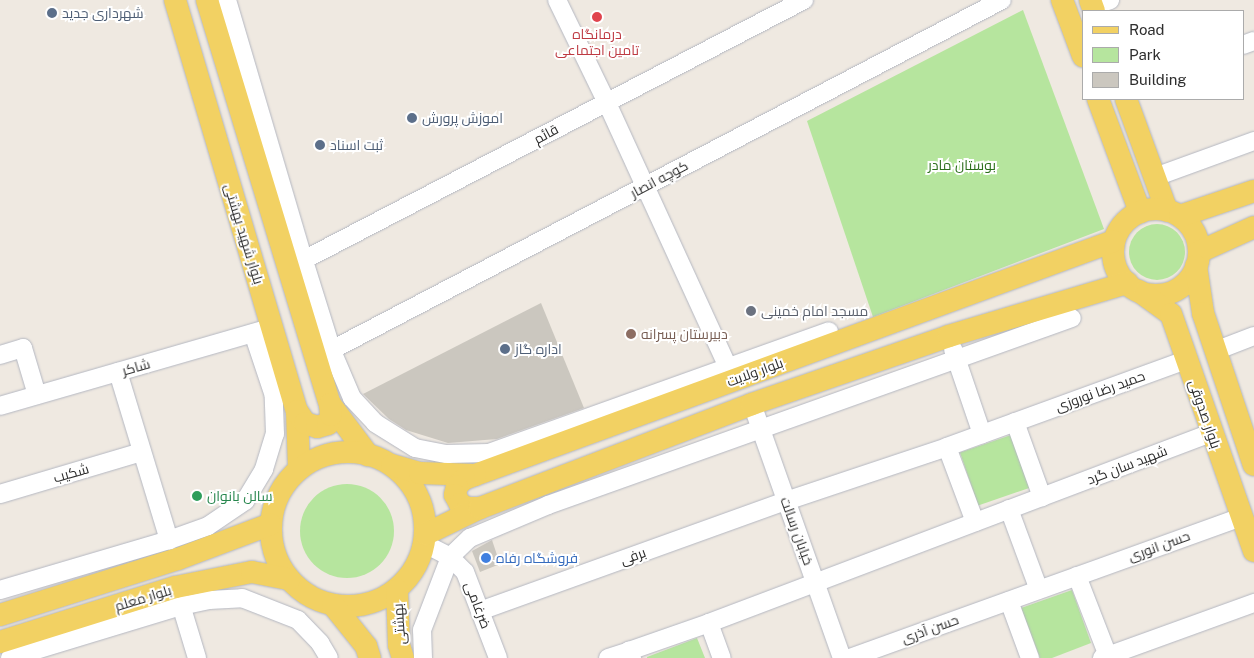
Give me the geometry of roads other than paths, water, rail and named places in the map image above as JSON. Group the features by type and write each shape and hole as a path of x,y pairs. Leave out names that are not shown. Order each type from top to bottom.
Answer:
{"main road":[{"name":"بلوار شهید بهشتی","path":"175,0 262,330 297,411 299,469"},
{"path":"207,0 296,264 324,354 331,415 328,424 317,427 305,423 297,411"},
{"path":"1062,0 1082,53"},
{"path":"1098,100 1140,212"},
{"path":"1126,100 1155,176 1174,213 1190,226 1197,238 1198,259 1185,283 1166,293 1152,294 1132,287 1118,272 1113,258 1114,241 1128,220 1140,212 1153,209 1174,213 1254,191"},
{"path":"1198,259 1254,227"},
{"name":"بلوار ولایت","path":"392,465 428,474 475,475 732,374 1114,241"},
{"name":"بلوار صدوقی","path":"1198,259 1203,313 1215,351 1248,427 1254,464"},
{"path":"424,538 480,508 752,404 949,336 1132,287"},
{"name":"بلوار صدوقی","path":"1132,287 1171,314 1211,433 1254,551"},
{"path":"330,404 368,455"},
{"path":"351,452 368,455 392,465 411,484 423,508 424,538 420,560 410,576 397,590 367,604 350,607 316,600 289,580 274,554 271,524 275,503 285,485 299,469 317,458 334,453 351,452"},
{"path":"475,475 457,486 455,495 460,504 468,508 480,508"},
{"name":"بلوار معلم","path":"0,615 178,559 271,524"},
{"name":"بلوار معلم","path":"0,642 179,597 252,572 289,580"},
{"name":"بهشتی","path":"397,590 399,645 403,658"},
{"path":"333,605 366,646 370,658"}],"street":[{"path":"227,0 296,264"},
{"path":"557,0 607,102 732,374"},
{"name":"قائم","path":"296,264 804,0"},
{"name":"کوچه انصار","path":"324,354 1002,0"},
{"path":"1155,176 1254,141"},
{"path":"423,658 422,630 450,557 470,538 548,505 1072,318"},
{"name":"شاکر","path":"0,406 262,330"},
{"path":"0,590 169,540 208,526 244,500 264,469 275,434 274,396 262,330"},
{"path":"324,354 352,398 375,423 416,448 447,454 489,453 732,374 829,331"},
{"path":"949,336 982,434"},
{"path":"1215,351 1254,336"},
{"path":"0,355 23,348 37,395"},
{"name":"حمید رضا نوروزی","path":"947,447 1186,360"},
{"path":"118,372 169,540"},
{"name":"خیابان رسالت","path":"752,404 842,658"},
{"path":"1015,422 1042,497"},
{"name":"شهید سان گرد","path":"975,522 1211,433"},
{"path":"608,658 631,654 975,522 947,447 786,501"},
{"name":"شکیب","path":"0,494 142,452"},
{"name":"برفی","path":"480,611 786,501"},
{"path":"1009,509 1039,590"},
{"name":"حسن انوری","path":"1039,590 1241,517"},
{"name":"ضرغامی","path":"424,538 450,557 465,572 498,658"},
{"path":"1078,576 1105,657 1254,603"},
{"name":"حسن آذری","path":"850,658 1039,590"},
{"path":"179,597 197,658"},
{"path":"10,658 179,597 209,600 242,598 272,608 298,620 320,642 328,658"},
{"path":"1009,601 1030,658"},
{"path":"710,623 722,658"}],"place":[{"name":"شهرداری جدید","path":"52,13"},
{"name":"درمانگاه تامین اجتماعی","path":"597,17"},
{"name":"اموزش پرورش","path":"412,118"},
{"name":"ثبت اسناد","path":"320,145"},
{"name":"مسجد امام خمینی","path":"751,311"},
{"name":"دبیرستان پسرانه","path":"631,334"},
{"name":"اداره گاز","path":"505,349"},
{"name":"سالن بانوان","path":"197,496"},
{"name":"فروشگاه رفاه","path":"486,558"}],"park label":[{"name":"بوستان مادر","path":"962,165"}]}
